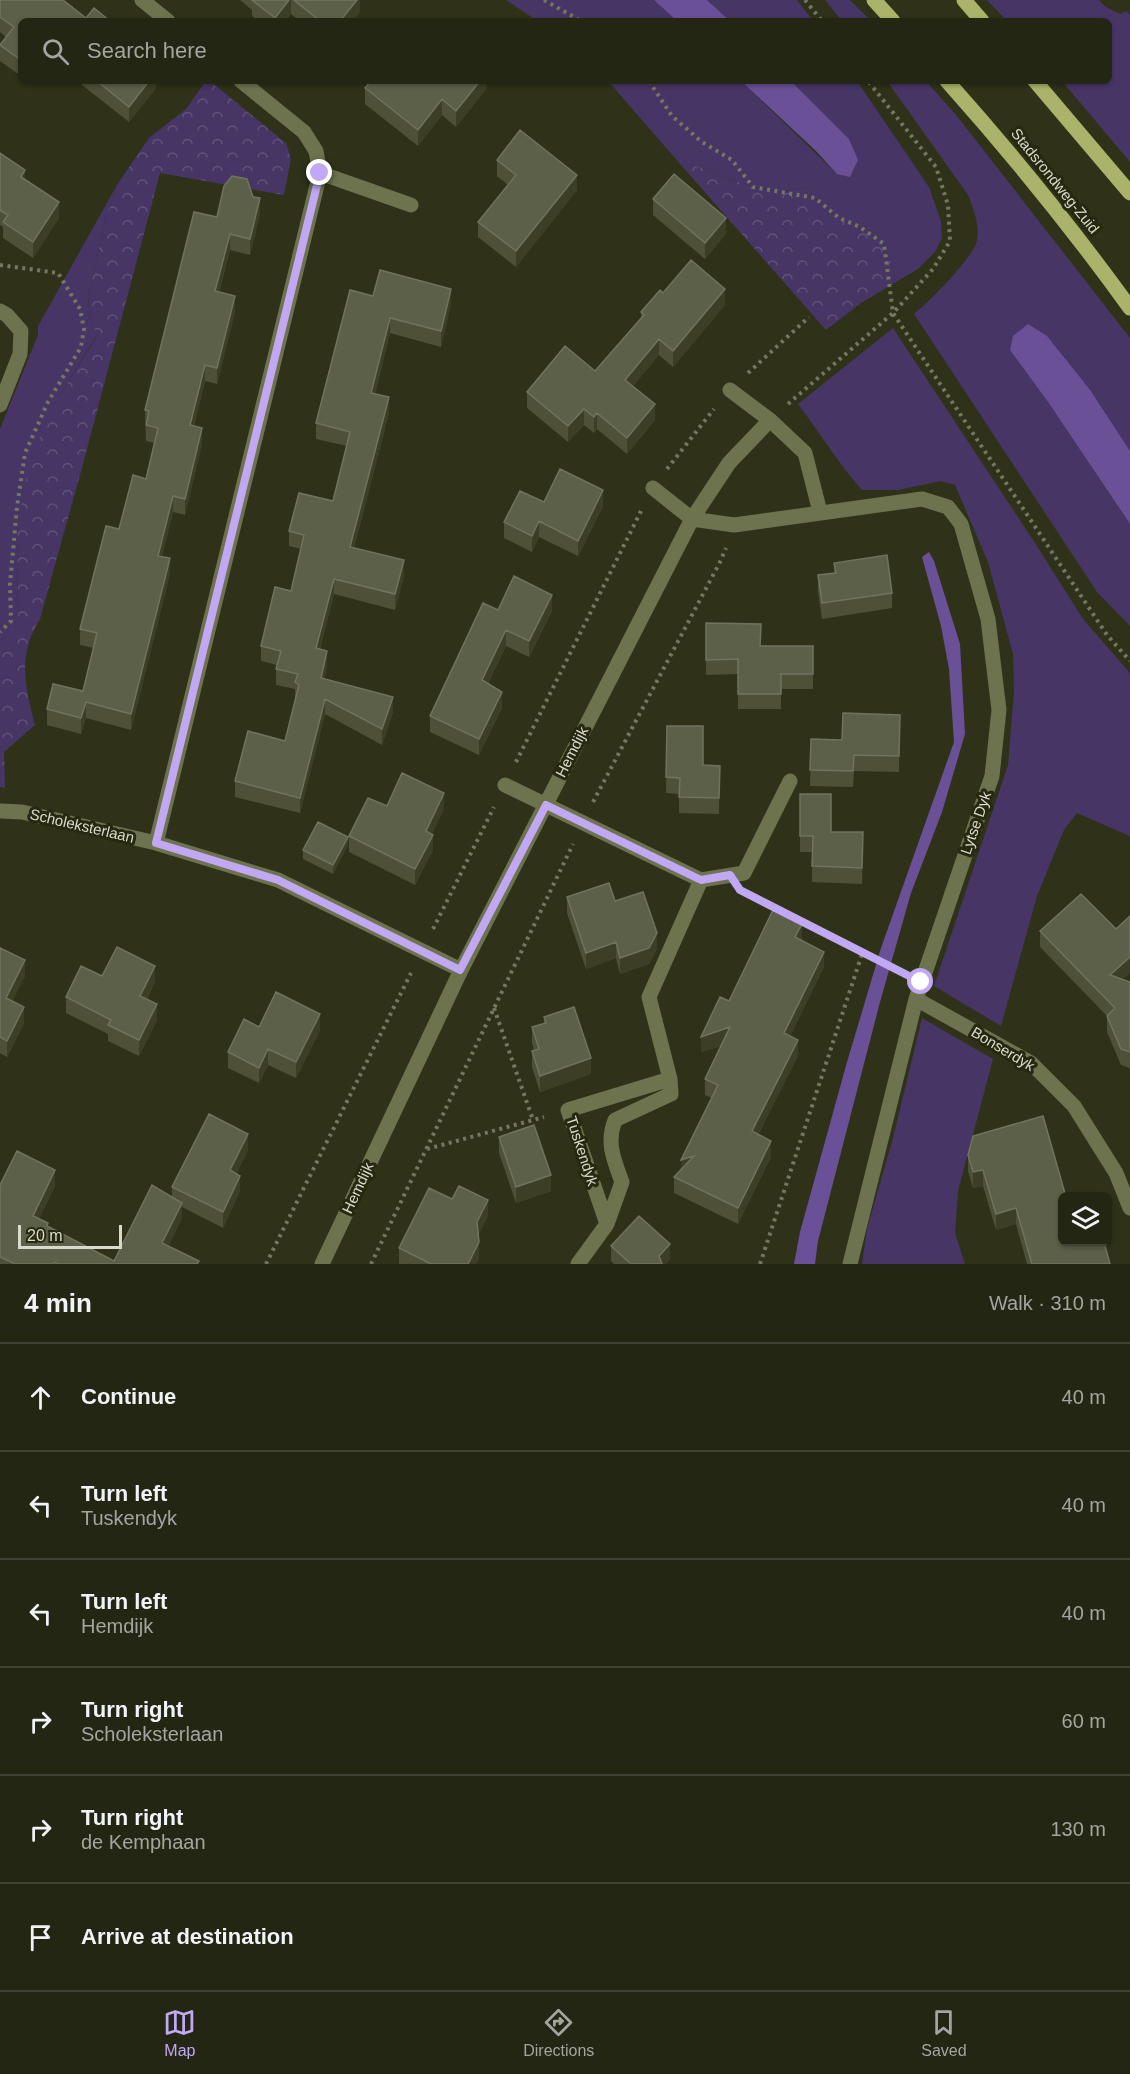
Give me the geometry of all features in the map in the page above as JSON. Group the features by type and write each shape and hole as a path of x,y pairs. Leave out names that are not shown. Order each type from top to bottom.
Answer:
{"main road":[{"path":"874,0 890,18"},
{"path":"964,0 979,18"},
{"name":"Stadsrondweg-Zuid","path":"949,84 1083,243 1130,308"},
{"path":"1038,84 1130,193"}],"street":[{"path":"142,0 164,18"},
{"path":"156,843 320,173 316,151 303,132 245,84"},
{"path":"320,173 411,205"},
{"path":"0,311 8,315 21,331 20,354 0,405"},
{"path":"730,390 770,420 805,453 820,512"},
{"name":"Hemdijk","path":"322,1264 460,970 692,519 729,463 770,420"},
{"path":"652,489 692,519"},
{"name":"Lytse Dyk","path":"692,519 734,525 922,499 948,507 961,524 988,619 999,710 993,776 916,999 850,1264"},
{"path":"505,785 701,880 744,873 790,781"},
{"name":"Scholeksterlaan","path":"0,812 22,812 156,843 278,880 460,970"},
{"path":"670,1079 649,997 701,880"},
{"name":"Bonserdyk","path":"916,999 1030,1063 1060,1091 1074,1106 1110,1164 1130,1208"},
{"name":"Tuskendyk","path":"578,1264 607,1224 622,1182 610,1151 611,1130 615,1120 671,1094 670,1079 568,1110 607,1224"}],"path":[{"path":"544,0 576,18"},
{"path":"805,0 820,18"},
{"path":"650,84 672,116 702,142 732,160 753,187 815,198 839,218 861,227 884,244 893,313 1107,635 1130,661"},
{"path":"770,420 893,313 933,269 950,241 948,205 936,167 870,84"},
{"path":"0,265 58,273 80,309 84,329 81,347 48,402 25,453 17,507 10,584 11,621 0,632"},
{"path":"372,1264 583,822 720,562 734,525"},
{"path":"730,875 740,890 921,982"},
{"path":"760,1264 863,951"},
{"path":"494,1008 533,1120"},
{"path":"427,1149 568,1110"}],"green space":[{"path":"506,0 654,0 674,18 533,18"},
{"path":"707,0 797,0 811,18 727,18"},
{"path":"825,0 850,0 868,18 840,18"},
{"path":"987,0 1099,0 1106,7 1120,14 1126,11 1130,15 1130,162 1065,84 1112,84 1112,18 1004,18"},
{"path":"204,84 214,84 286,143 291,159 284,195 160,173 40,619 28,645 26,684 35,725 4,752 5,788 0,787 0,642 18,623 17,526 29,465 53,406 97,336 90,318 88,296 106,217 117,185 149,138 186,109"},
{"path":"611,84 744,84 837,174 849,139 794,84 859,84 929,187 941,221 942,238 935,252 918,269 896,282 890,258 877,233 848,223 825,211 807,187 780,192 753,187 691,164 681,165"},
{"path":"889,84 929,84 957,116 1130,338 1130,451 1091,391 1010,350 1130,524 1130,626 1097,592 914,314 959,268 974,248 978,228 968,195"},
{"path":"691,164 753,187 780,192 807,187 825,211 848,223 877,233 890,258 896,282 861,303 826,330 681,165"},
{"path":"117,185 106,217 88,296 90,318 97,335 53,406 17,526 18,624 0,642 0,429 38,335 38,326"},
{"path":"893,328 1083,619 1130,673 1130,836 1077,813 1064,830 1037,896 1001,1026 934,986 1008,765 1014,692 1013,654 988,562 955,485 941,481 898,490 862,490 798,404"},
{"path":"922,1018 993,1059 958,1191 955,1233 965,1264 862,1264 867,1229 893,1138"}],"shaded area":[{"path":"654,0 707,0 727,18 674,18"},
{"path":"744,84 794,84 849,139 858,160 850,177 837,174 815,150"},
{"path":"1028,324 1047,336 1091,391 1130,451 1130,524 1010,350 1013,336"},
{"path":"929,552 934,561 960,644 965,734 942,812 911,893 880,1002 818,1241 815,1264 794,1264 800,1232 881,948 954,742 949,669 941,626 922,557"}],"building":[{"path":"0,0 63,0 86,18 18,18 18,58 0,45 14,27 0,17"},
{"path":"252,0 289,0 275,18"},
{"path":"294,0 357,0 342,18 316,18"},
{"path":"94,8 106,18 86,18"},
{"path":"101,84 147,84 129,107"},
{"path":"368,84 478,84 456,111 442,99 418,130 365,88"},
{"path":"520,130 577,175 516,251 478,222 516,175 497,160"},
{"path":"0,153 25,170 21,177 59,202 33,242 3,222 8,215 0,210"},
{"path":"674,174 726,218 705,243 653,199"},
{"path":"232,176 247,179 253,197 260,198 250,239 230,234 215,291 235,296 217,368 205,365 190,425 202,428 185,499 173,496 158,556 170,558 131,714 86,702 81,718 47,709 53,684 83,691 97,633 80,629 106,526 119,529 133,475 146,479 158,428 146,425 149,411 145,410 194,212 217,217 224,186"},
{"path":"691,260 725,289 673,351 659,339 625,380 655,404 627,438 597,413 594,417 584,409 568,426 527,392 565,346 595,371 644,315 641,312 660,290 663,293"},
{"path":"380,270 451,289 441,331 390,318 371,393 389,397 350,547 404,560 395,594 334,579 316,648 327,651 321,678 393,697 382,729 325,699 300,798 235,781 248,731 285,741 299,685 295,682 298,674 276,669 281,651 261,646 275,587 291,591 304,535 289,531 299,493 333,501 350,432 316,423 350,290 373,296"},
{"path":"560,469 603,490 578,541 539,521 532,536 504,522 520,491 544,502"},
{"path":"887,555 892,593 822,603 818,575 836,573 834,563"},
{"path":"514,576 552,595 529,641 506,630 482,680 502,692 479,739 430,716 483,603 498,610"},
{"path":"706,623 761,624 760,646 813,646 813,674 781,674 781,694 738,694 738,659 706,660"},
{"path":"843,713 900,715 899,756 854,755 853,771 810,770 811,739 842,740"},
{"path":"667,726 703,726 703,765 720,766 719,798 679,797 680,778 666,777"},
{"path":"402,773 444,793 426,831 433,835 415,869 349,836 368,798 387,806"},
{"path":"800,794 831,794 831,832 863,832 862,868 812,866 813,836 800,836"},
{"path":"318,822 348,837 333,865 303,850"},
{"path":"609,883 615,901 643,892 657,933 649,948 620,958 616,942 586,953 567,897"},
{"path":"1081,894 1116,929 1130,916 1130,957 1110,975 1130,982 1130,1052 1121,1049 1107,1016 1115,1008 1040,931"},
{"path":"773,910 802,924 795,937 824,952 784,1033 798,1040 752,1131 771,1141 738,1208 674,1177 694,1156 681,1160 718,1085 705,1079 730,1027 701,1037 720,997 729,1001"},
{"path":"117,947 155,966 140,996 157,1004 139,1040 108,1025 111,1020 66,997 81,966 102,976"},
{"path":"0,948 25,960 6,998 24,1007 7,1041 0,1037"},
{"path":"276,992 320,1014 296,1062 268,1049 259,1068 228,1052 244,1019 259,1027"},
{"path":"574,1007 591,1058 540,1076 532,1051 539,1049 532,1027 546,1023 544,1017"},
{"path":"209,1114 248,1134 230,1170 240,1176 223,1212 172,1187"},
{"path":"1043,1116 1065,1192 1058,1192 1058,1246 1105,1246 1110,1264 1032,1264 1016,1208 996,1214 983,1170 973,1172 968,1155 973,1136"},
{"path":"534,1125 551,1175 516,1187 499,1137"},
{"path":"17,1151 55,1170 33,1216 48,1223 47,1226 114,1261 152,1185 182,1203 162,1243 199,1261 197,1264 58,1264 55,1262 54,1264 15,1264 0,1257 0,1185"},
{"path":"459,1186 488,1200 477,1222 479,1242 468,1264 431,1264 399,1248 429,1188 452,1199"},
{"path":"639,1216 670,1244 659,1256 662,1264 631,1264 611,1246"}],"route":[{"path":"320,173 156,843 278,880 460,970 546,805 701,880 730,875 740,890 921,982"}]}
